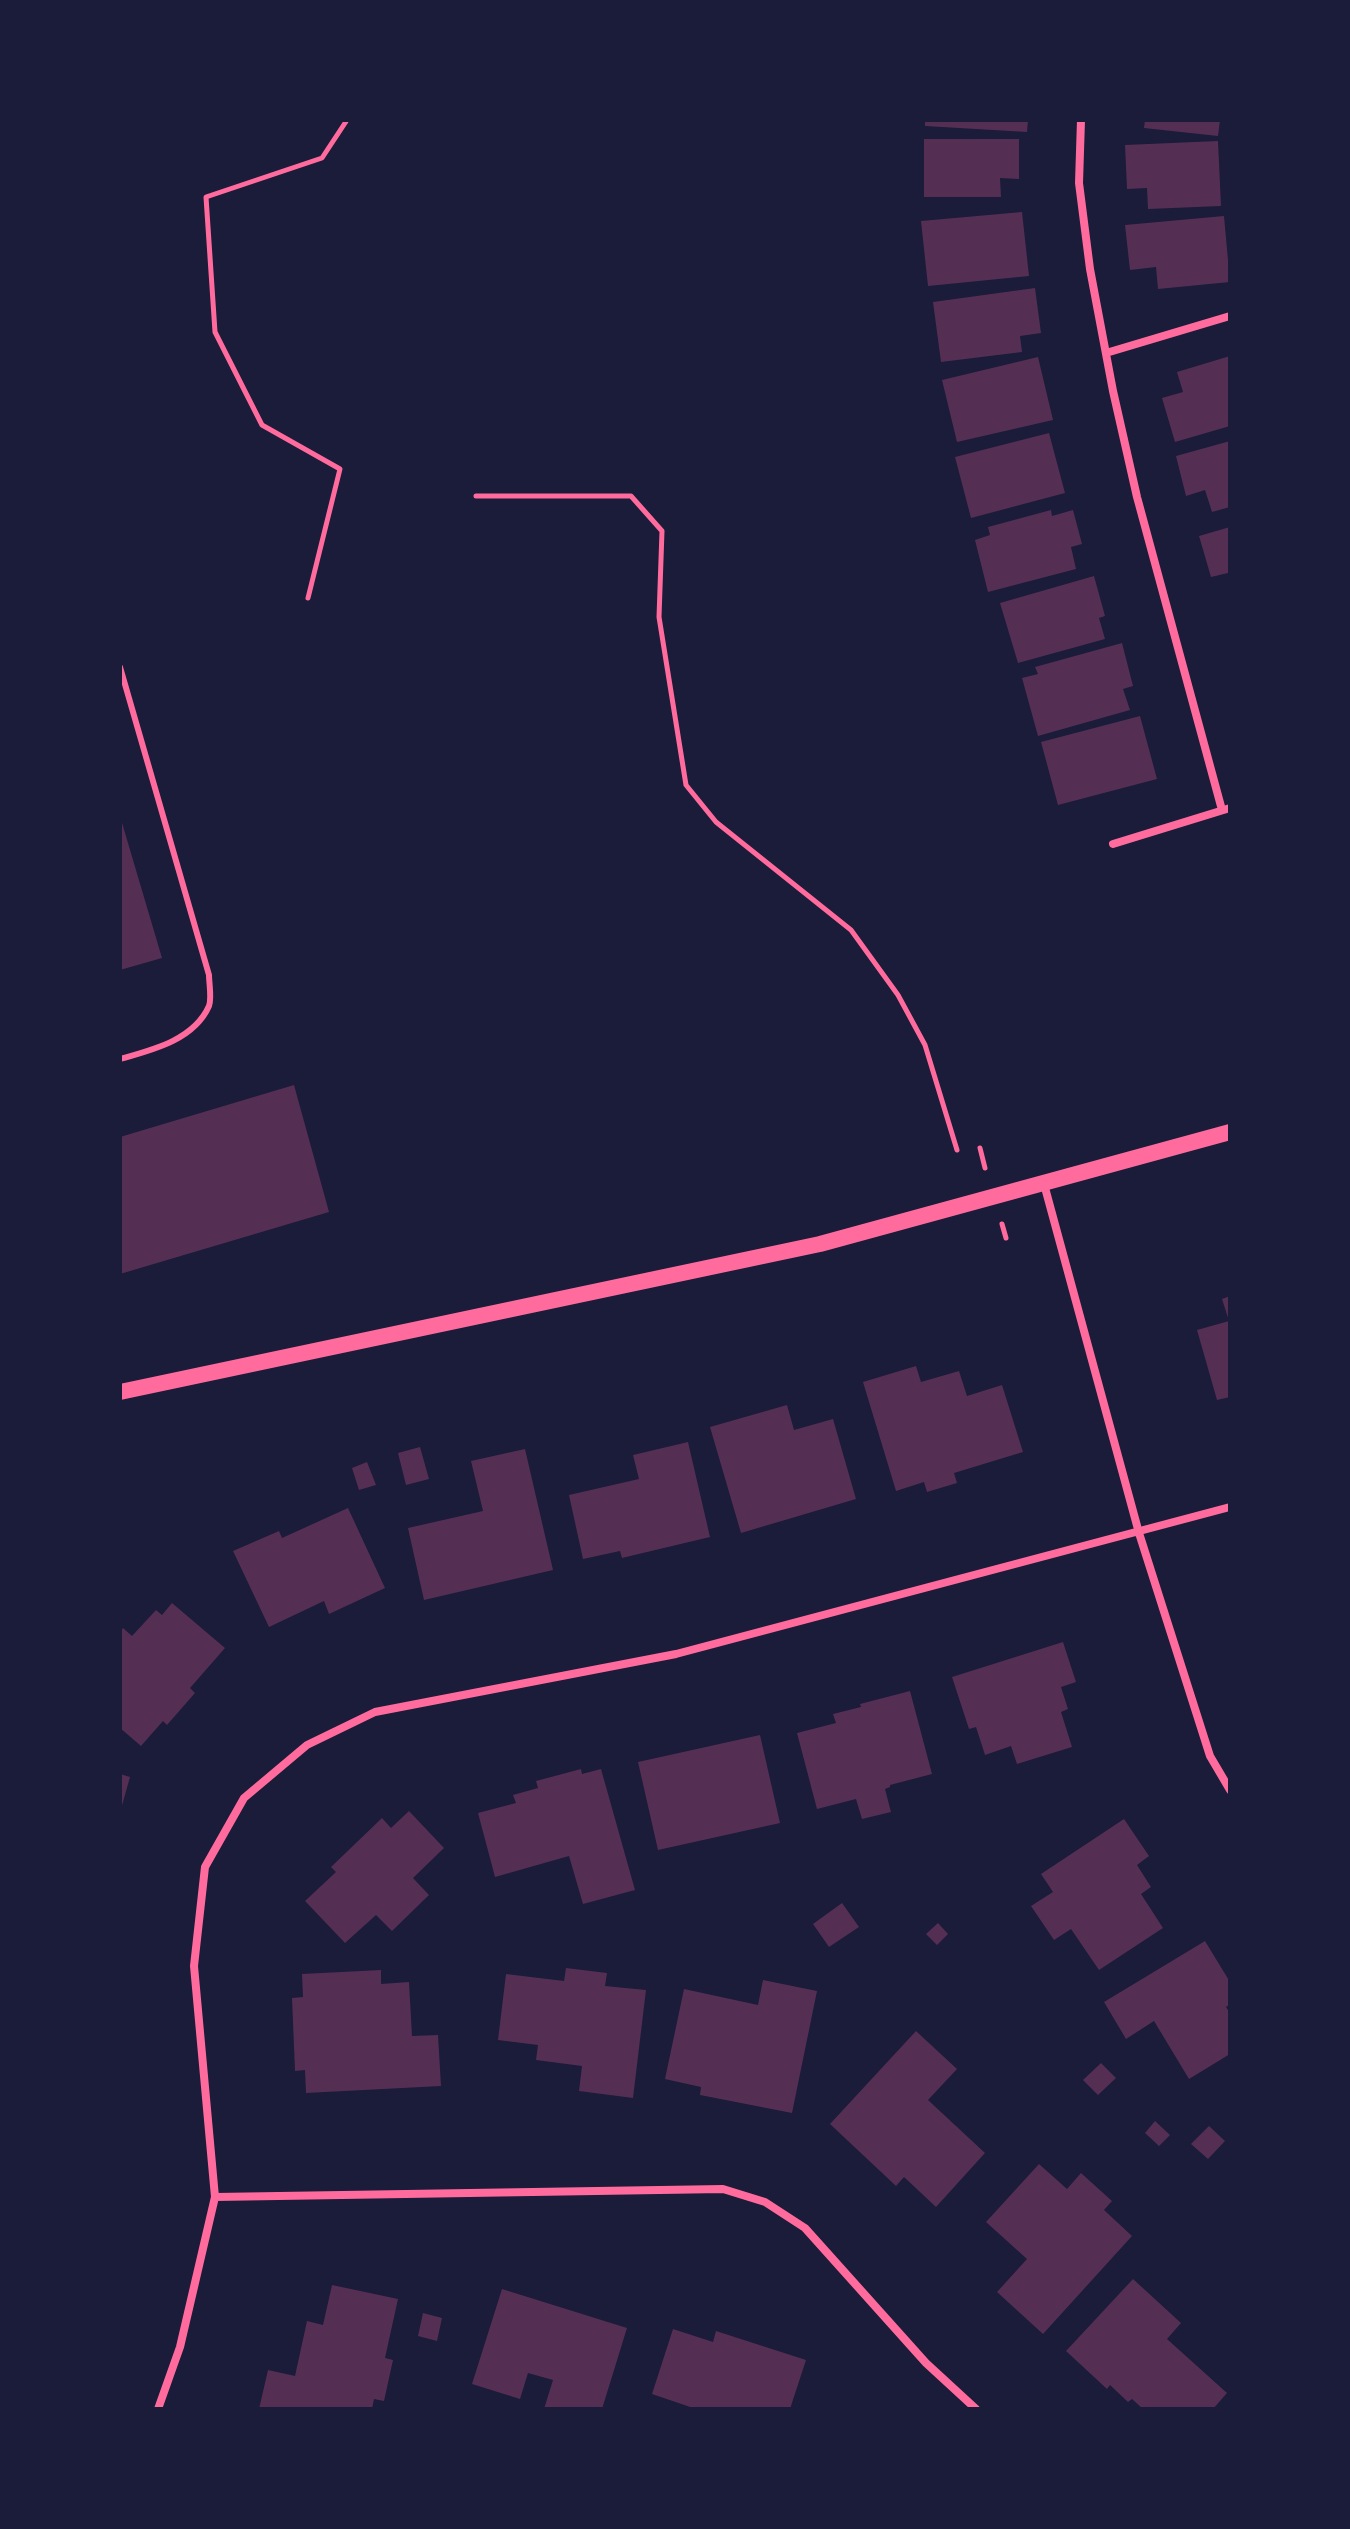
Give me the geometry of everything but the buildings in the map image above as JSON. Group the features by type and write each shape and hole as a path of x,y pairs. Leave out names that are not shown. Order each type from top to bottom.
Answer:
{"main road":[{"path":"120,1392 820,1244 1230,1132"}],"street":[{"path":"1081,120 1079,183 1090,269 1106,353 1137,497 1226,809 1113,844"},
{"path":"1106,353 1230,316"},
{"path":"1044,1184 1139,1533 1210,1756 1230,1790"},
{"path":"158,2409 180,2347 215,2197 194,1966 205,1867 244,1798 307,1745 375,1712 676,1654 1230,1507"},
{"path":"215,2197 723,2189 765,2202 805,2228 926,2363 976,2409"}],"lane":[{"path":"120,667 209,975 210,1004 197,1022 176,1041 120,1059"}],"path":[{"path":"308,598 340,469 262,425 215,332 206,197 322,158 347,120"},
{"path":"476,496 631,496 662,531 659,617 686,785 716,822 851,930 898,995 925,1045 957,1150"}]}
